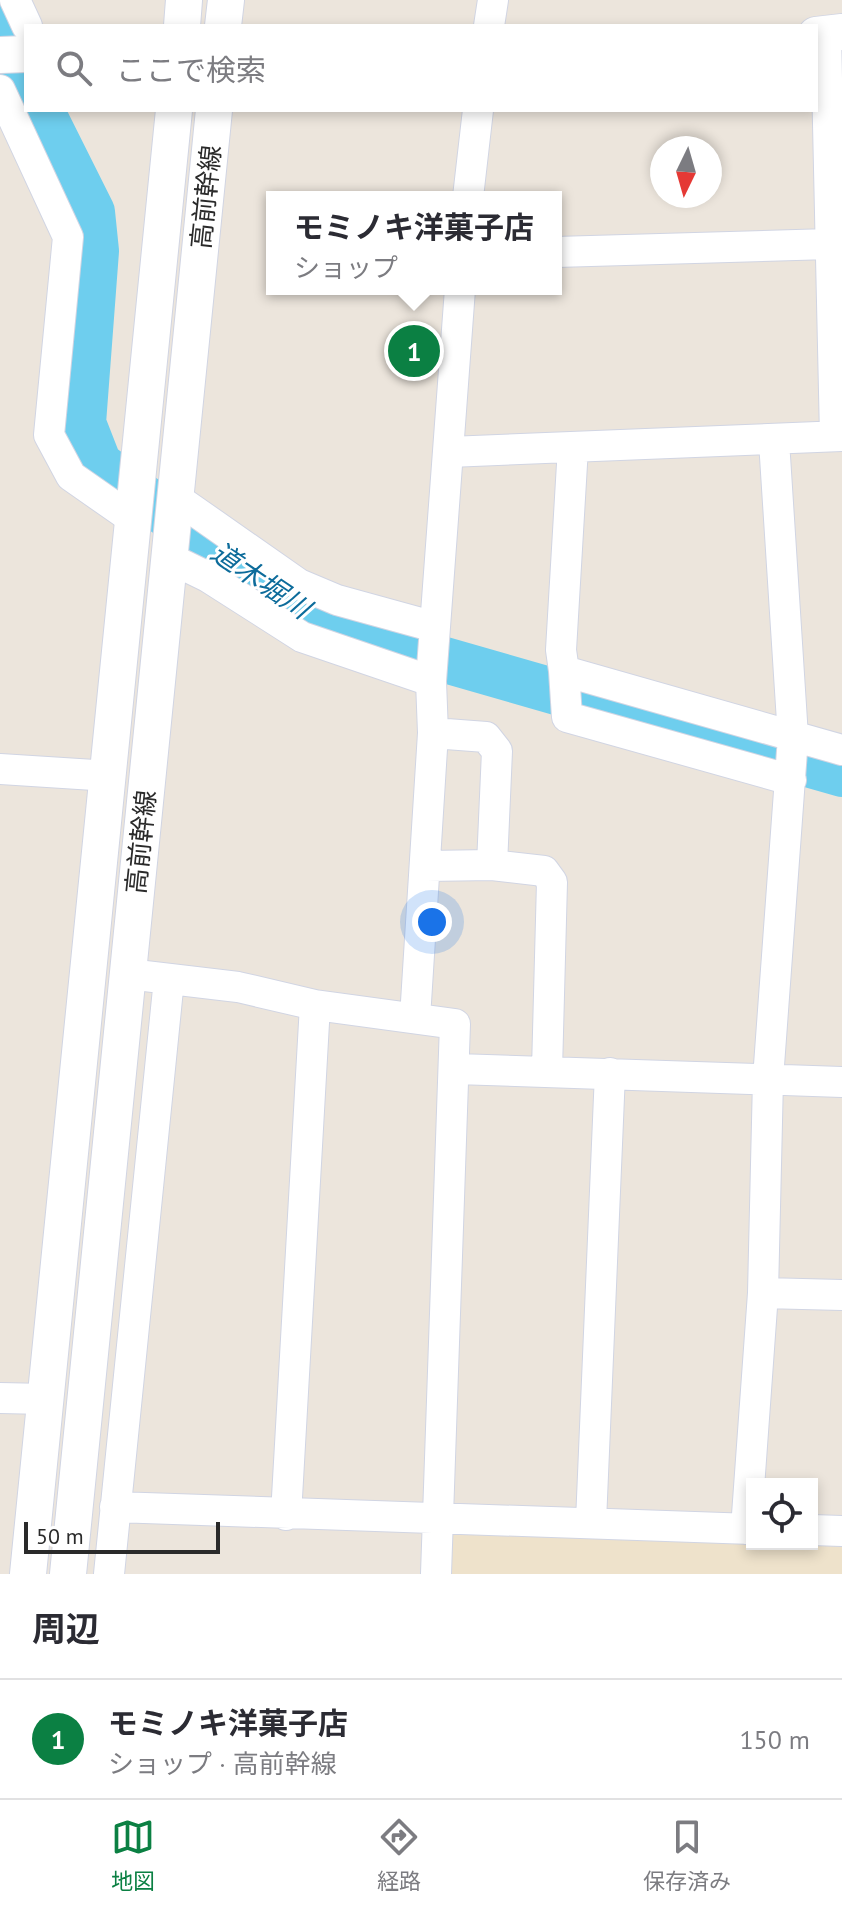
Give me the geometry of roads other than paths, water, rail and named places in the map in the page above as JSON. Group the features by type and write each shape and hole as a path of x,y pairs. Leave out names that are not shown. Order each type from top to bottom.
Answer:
{"street":[{"path":"15,0 26,24"},
{"path":"182,24 184,0"},
{"path":"223,24 226,0"},
{"path":"489,24 493,0"},
{"path":"449,452 838,436 830,244 828,34"},
{"path":"0,55 24,54"},
{"path":"0,90 68,237 49,435 71,476 134,520"},
{"name":"高前幹線","path":"28,1574 85,984 110,776 174,112"},
{"name":"高前幹線","path":"68,1574 214,112"},
{"path":"469,191 478,112"},
{"path":"562,252 830,244"},
{"path":"415,1018 433,733 431,681 460,295"},
{"path":"752,1478 763,1293 768,1079 793,737 774,441"},
{"path":"573,447 561,650 567,717 791,780"},
{"path":"176,498 299,584 337,600 435,627"},
{"path":"169,558 208,577 302,637 431,681"},
{"path":"564,687 842,750"},
{"path":"433,733 486,737 497,751 492,865"},
{"path":"0,769 110,776"},
{"path":"426,866 492,865 544,871 552,882 547,1070"},
{"path":"128,974 238,987 315,1005 455,1024 456,1069 436,1574"},
{"path":"109,1574 169,979"},
{"path":"286,1515 315,1005"},
{"path":"456,1069 842,1082"},
{"path":"591,1522 610,1073"},
{"path":"763,1293 842,1295"},
{"path":"0,1398 46,1399"},
{"path":"115,1507 746,1529"},
{"path":"818,1530 842,1531"}],"waterway":[{"name":"道木堀川","path":"0,21 24,73"},
{"name":"道木堀川","path":"42,112 92,212 96,251 83,423 99,464 287,604 344,631 842,774"}],"place":[{"name":"モミノキ洋菓子店","path":"414,351"}]}
